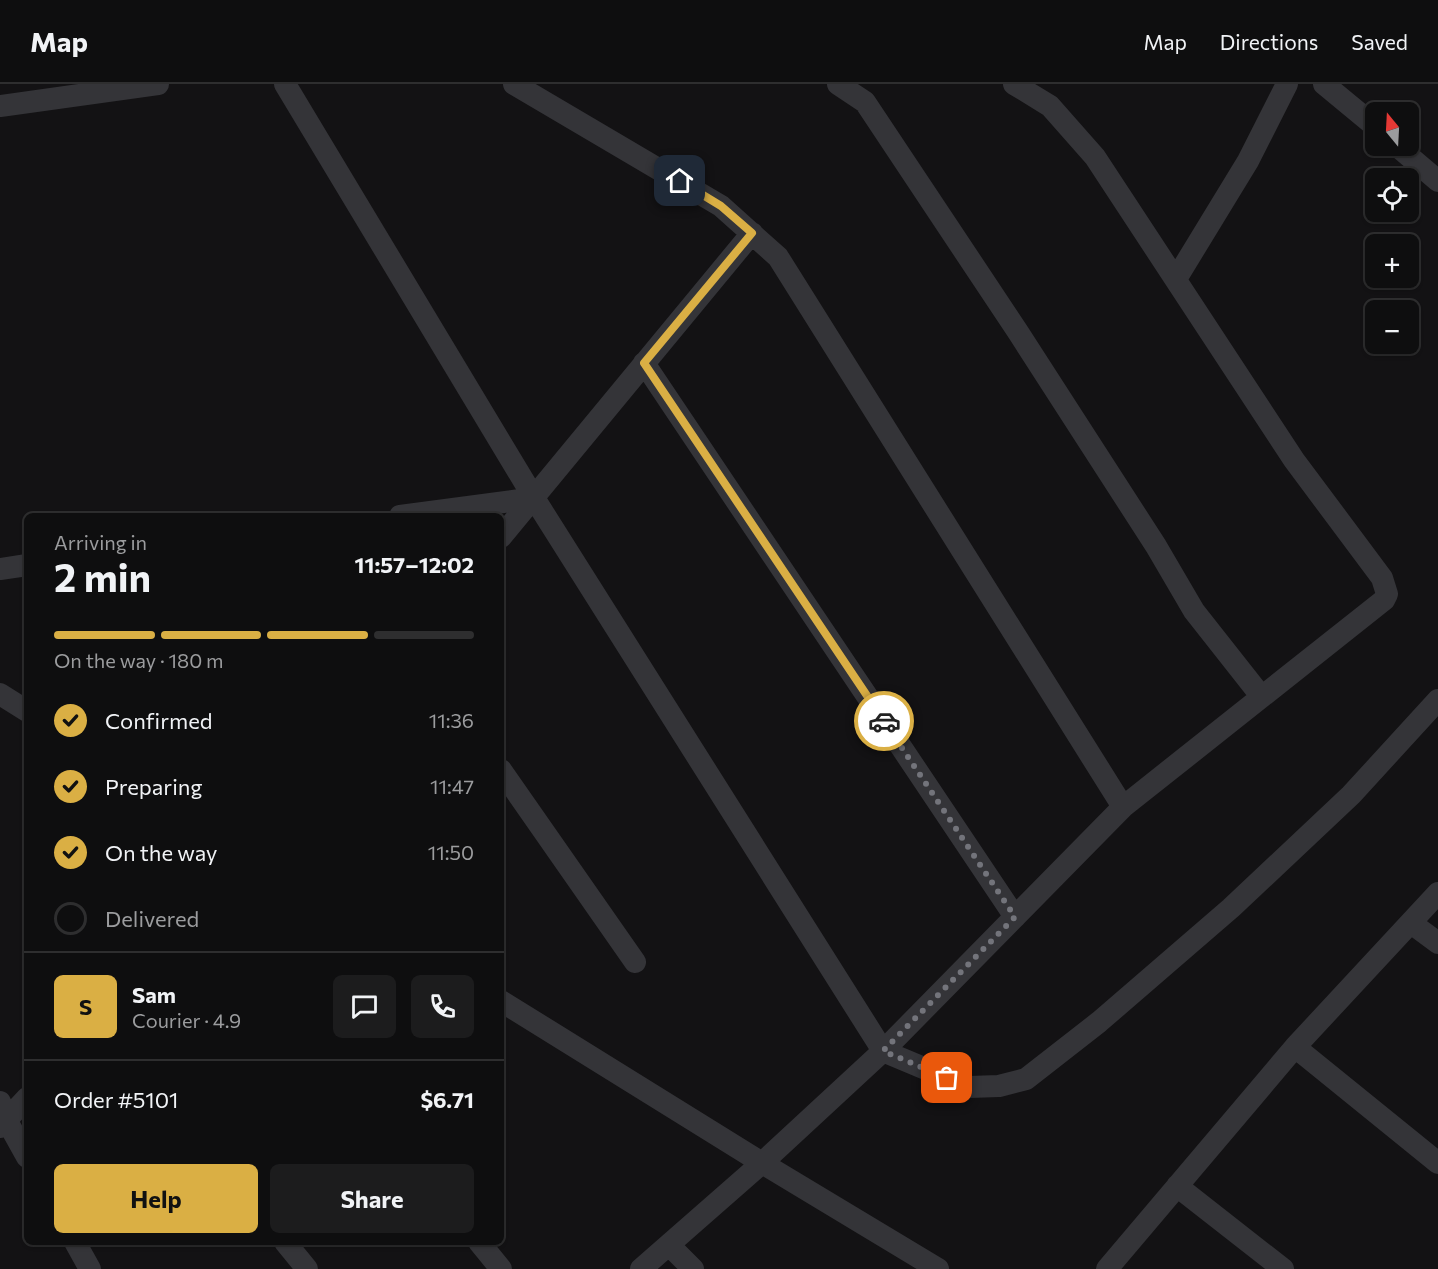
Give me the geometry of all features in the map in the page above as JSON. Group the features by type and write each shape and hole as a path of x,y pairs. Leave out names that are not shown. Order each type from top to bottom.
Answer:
{"street":[{"path":"0,106 159,84"},
{"path":"285,84 534,498 883,1051 969,1087 999,1086 1026,1079 1099,1022 1231,908 1351,795 1438,700"},
{"path":"514,84 721,206 778,256 1123,807"},
{"path":"838,84 865,102 1018,332 1156,546 1194,611 1261,696"},
{"path":"641,1269 762,1163 883,1051 1123,807 1384,600 1387,587 1294,460 1095,157 1050,106 1014,84"},
{"path":"1176,279 1248,161 1287,84"},
{"path":"1324,84 1365,118"},
{"path":"1409,156 1438,181"},
{"path":"504,533 752,233"},
{"path":"644,363 1015,917"},
{"path":"422,513 534,498"},
{"path":"0,569 24,565"},
{"path":"0,694 24,709"},
{"path":"504,774 635,962"},
{"path":"1107,1269 1295,1047 1438,893"},
{"path":"1411,923 1438,943"},
{"path":"504,1003 762,1163 939,1269"},
{"path":"1295,1047 1438,1163"},
{"path":"24,1100 2,1117 24,1152"},
{"path":"1177,1185 1283,1269"},
{"path":"77,1245 90,1269"},
{"path":"287,1245 307,1269"},
{"path":"481,1245 501,1269"},
{"path":"669,1245 693,1269"}],"way so far":[{"path":"884,721 1015,917 883,1051 947,1078"}],"route":[{"path":"680,181 721,206 752,233 644,363 884,721"}]}
